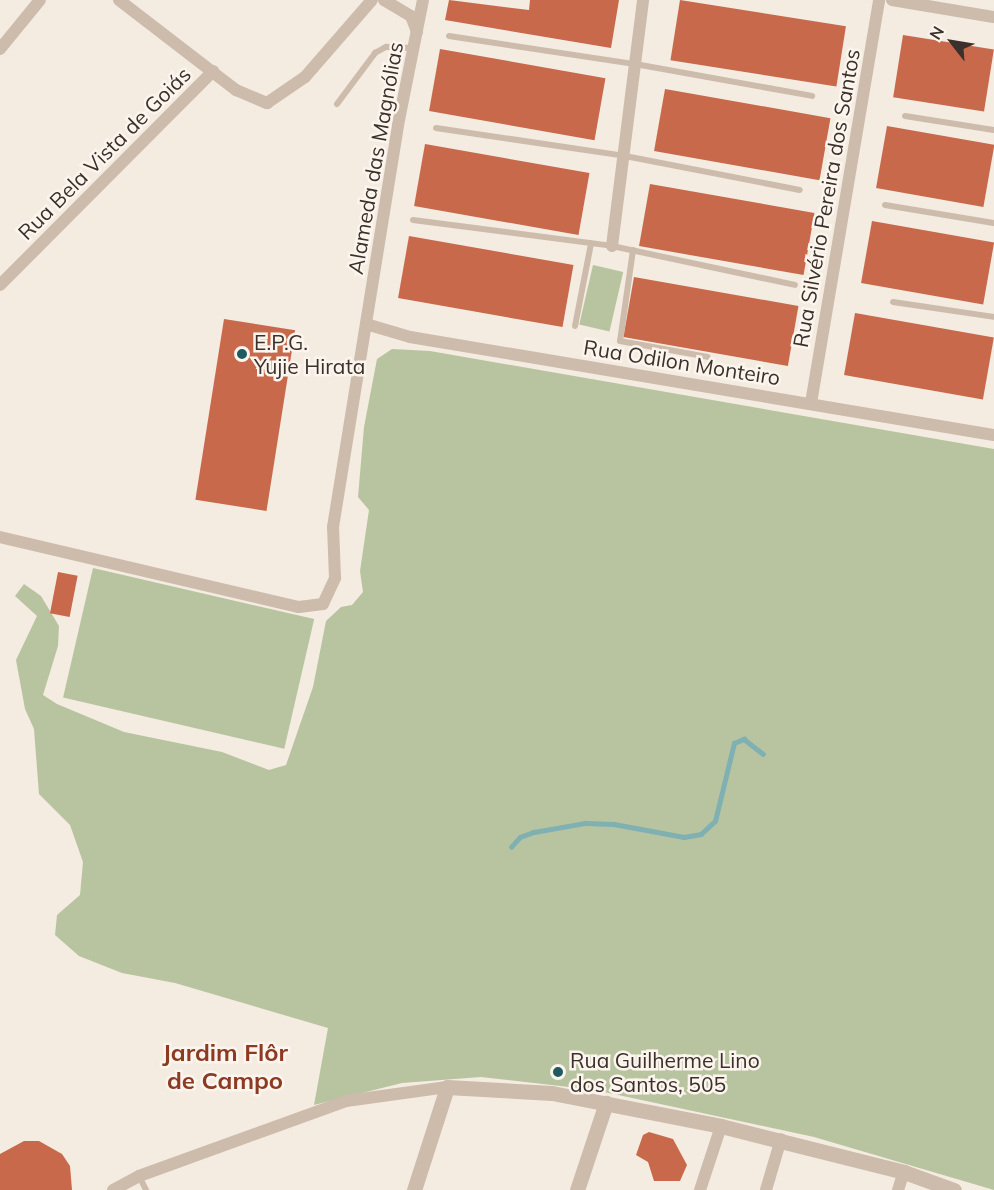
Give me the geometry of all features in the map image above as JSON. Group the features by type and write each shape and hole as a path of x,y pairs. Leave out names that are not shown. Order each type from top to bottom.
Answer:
{"street":[{"path":"0,49 40,0"},
{"path":"120,0 213,71"},
{"name":"Rua Bela Vista de Goiás","path":"0,285 213,71 253,100 267,103 279,98 305,77 372,0"},
{"path":"384,0 411,16 417,32"},
{"name":"Alameda das Magnólias","path":"0,537 299,607 323,604 335,578 333,527 423,0"},
{"path":"612,246 643,0"},
{"name":"Rua Silvério Pereira dos Santos","path":"811,403 879,0"},
{"path":"892,0 994,17"},
{"name":"Rua Odilon Monteiro","path":"366,324 410,337 994,435"},
{"path":"414,1190 447,1086"},
{"path":"113,1190 139,1176 346,1101 447,1086 552,1093 721,1126 781,1139 904,1172 954,1190"},
{"path":"577,1190 606,1103"},
{"path":"700,1190 721,1126"},
{"path":"766,1190 781,1139"},
{"path":"898,1190 904,1172"}],"lane":[{"path":"449,36 636,64 812,96"},
{"path":"337,104 375,53 386,47 414,48"},
{"path":"905,116 994,130"},
{"path":"436,128 625,156 800,190"},
{"path":"885,205 994,223"},
{"path":"413,220 612,246 795,285"},
{"path":"575,326 591,244"},
{"path":"633,250 620,341 708,357"},
{"path":"893,302 994,317"},
{"path":"139,1176 146,1190"}],"green space":[{"path":"593,265 623,272 609,331 579,324"},
{"path":"392,349 430,351 994,449 994,1190 814,1137 595,1090 481,1077 402,1083 314,1105 328,1028 175,983 122,973 79,956 55,935 57,915 80,895 83,862 70,825 39,794 34,729 25,709 16,660 37,616 15,596 24,584 41,596 59,626 58,646 43,695 57,704 124,732 222,752 269,770 286,765 313,687 326,621 341,607 352,605 363,592 360,571 369,510 358,497 364,427 377,359"},
{"path":"93,568 314,619 284,749 63,698"}],"building":[{"path":"449,0 529,10 530,0 619,0 611,48 445,20"},
{"path":"680,0 846,26 836,87 670,60"},
{"path":"903,35 994,49 984,112 893,97"},
{"path":"440,49 605,78 595,140 429,111"},
{"path":"665,89 830,118 820,180 654,151"},
{"path":"887,126 994,145 983,207 876,188"},
{"path":"425,144 589,173 579,235 414,206"},
{"path":"650,184 814,213 804,275 639,246"},
{"path":"872,221 994,243 983,305 861,283"},
{"path":"409,236 573,265 563,327 398,298"},
{"path":"634,277 798,306 788,366 623,337"},
{"path":"855,313 994,337 983,400 844,375"},
{"path":"224,319 295,330 266,511 195,500"},
{"path":"58,572 78,576 70,617 50,613"},
{"path":"649,1132 673,1139 687,1165 680,1181 654,1181 648,1162 636,1155 643,1135"},
{"path":"24,1141 39,1141 62,1154 70,1166 72,1190 0,1190 0,1154"}],"waterway":[{"path":"511,847 520,837 534,832 585,823 614,824 684,837 701,834 715,821 734,743 744,739 763,754"}],"place":[{"name":"E.P.G. Yujie Hirata","path":"242,354"},
{"name":"Rua Guilherme Lino dos Santos, 505","path":"558,1072"}],"district":[{"name":"Jardim Flôr de Campo","path":"225,1067"}]}
